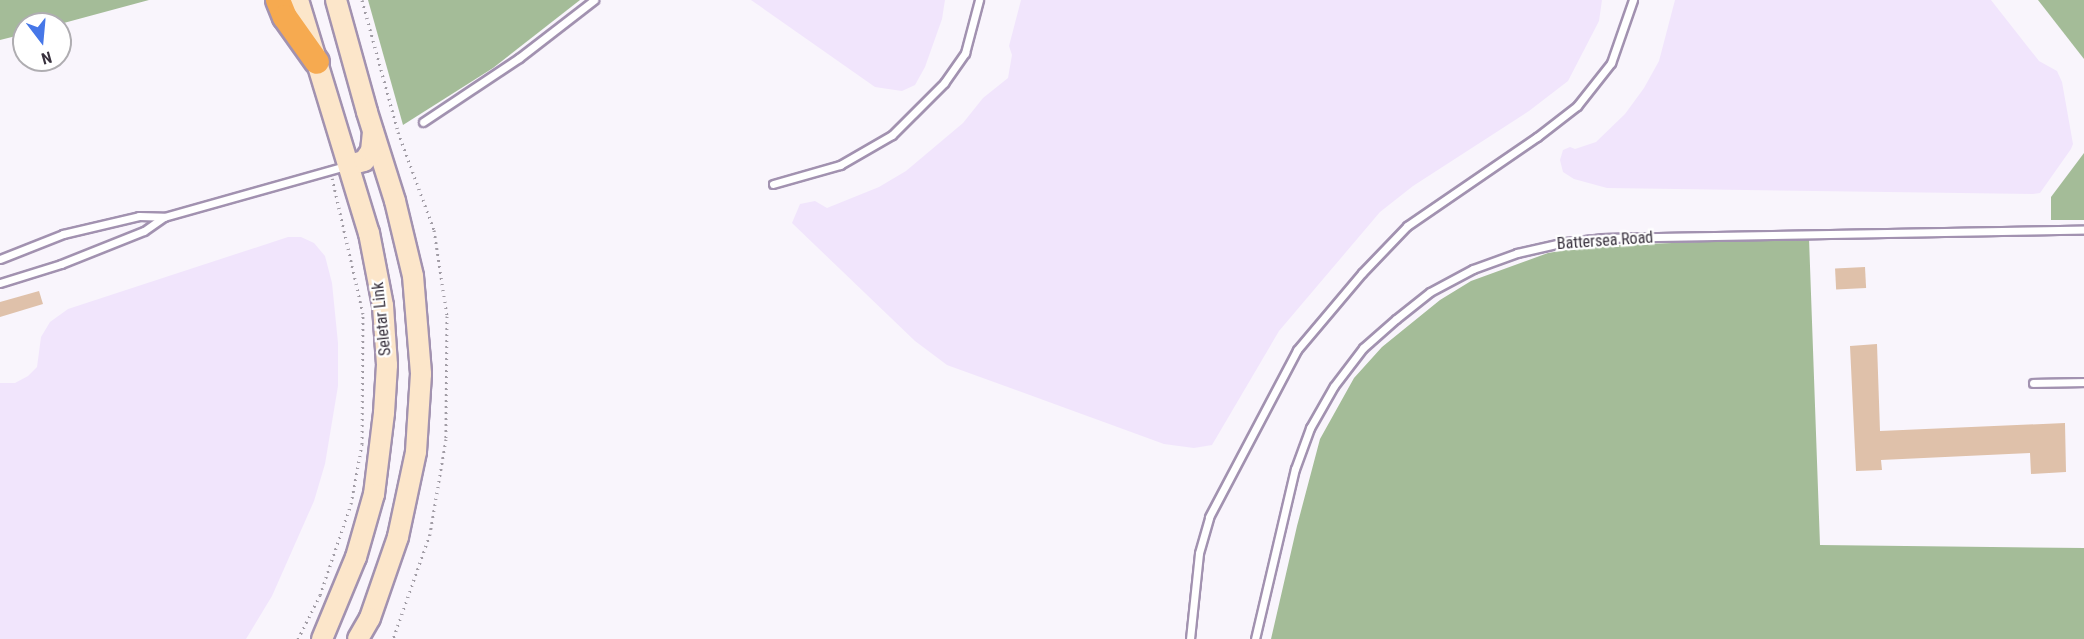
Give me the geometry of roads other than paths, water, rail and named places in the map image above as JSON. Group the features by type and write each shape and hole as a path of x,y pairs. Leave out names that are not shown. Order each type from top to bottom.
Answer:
{"highway":[{"path":"278,0 285,16 317,62"}],"main road":[{"name":"Seletar Link","path":"298,0 317,62 340,168 369,233 383,306 387,365 384,413 374,494 356,557 322,639"},
{"name":"Seletar Link","path":"336,0 395,201 414,276 421,374 416,452 398,537 370,618 358,639"},
{"path":"340,168 364,161 371,152 373,132"}],"lane":[{"path":"423,122 519,58 594,0"},
{"path":"774,184 840,165 892,135 944,83 964,53 980,0"},
{"path":"1190,639 1198,553 1209,517 1297,350 1362,273 1407,226 1577,106 1611,63 1633,0"},
{"path":"0,259 63,234 139,216 164,217 340,168"},
{"path":"0,283 61,264 144,231 164,217"},
{"name":"Battersea Road","path":"1255,639 1294,469 1310,428 1334,386 1363,348 1396,319 1430,292 1473,269 1517,253 1545,246 1604,238 2084,230"},
{"path":"2033,383 2084,382"}]}
